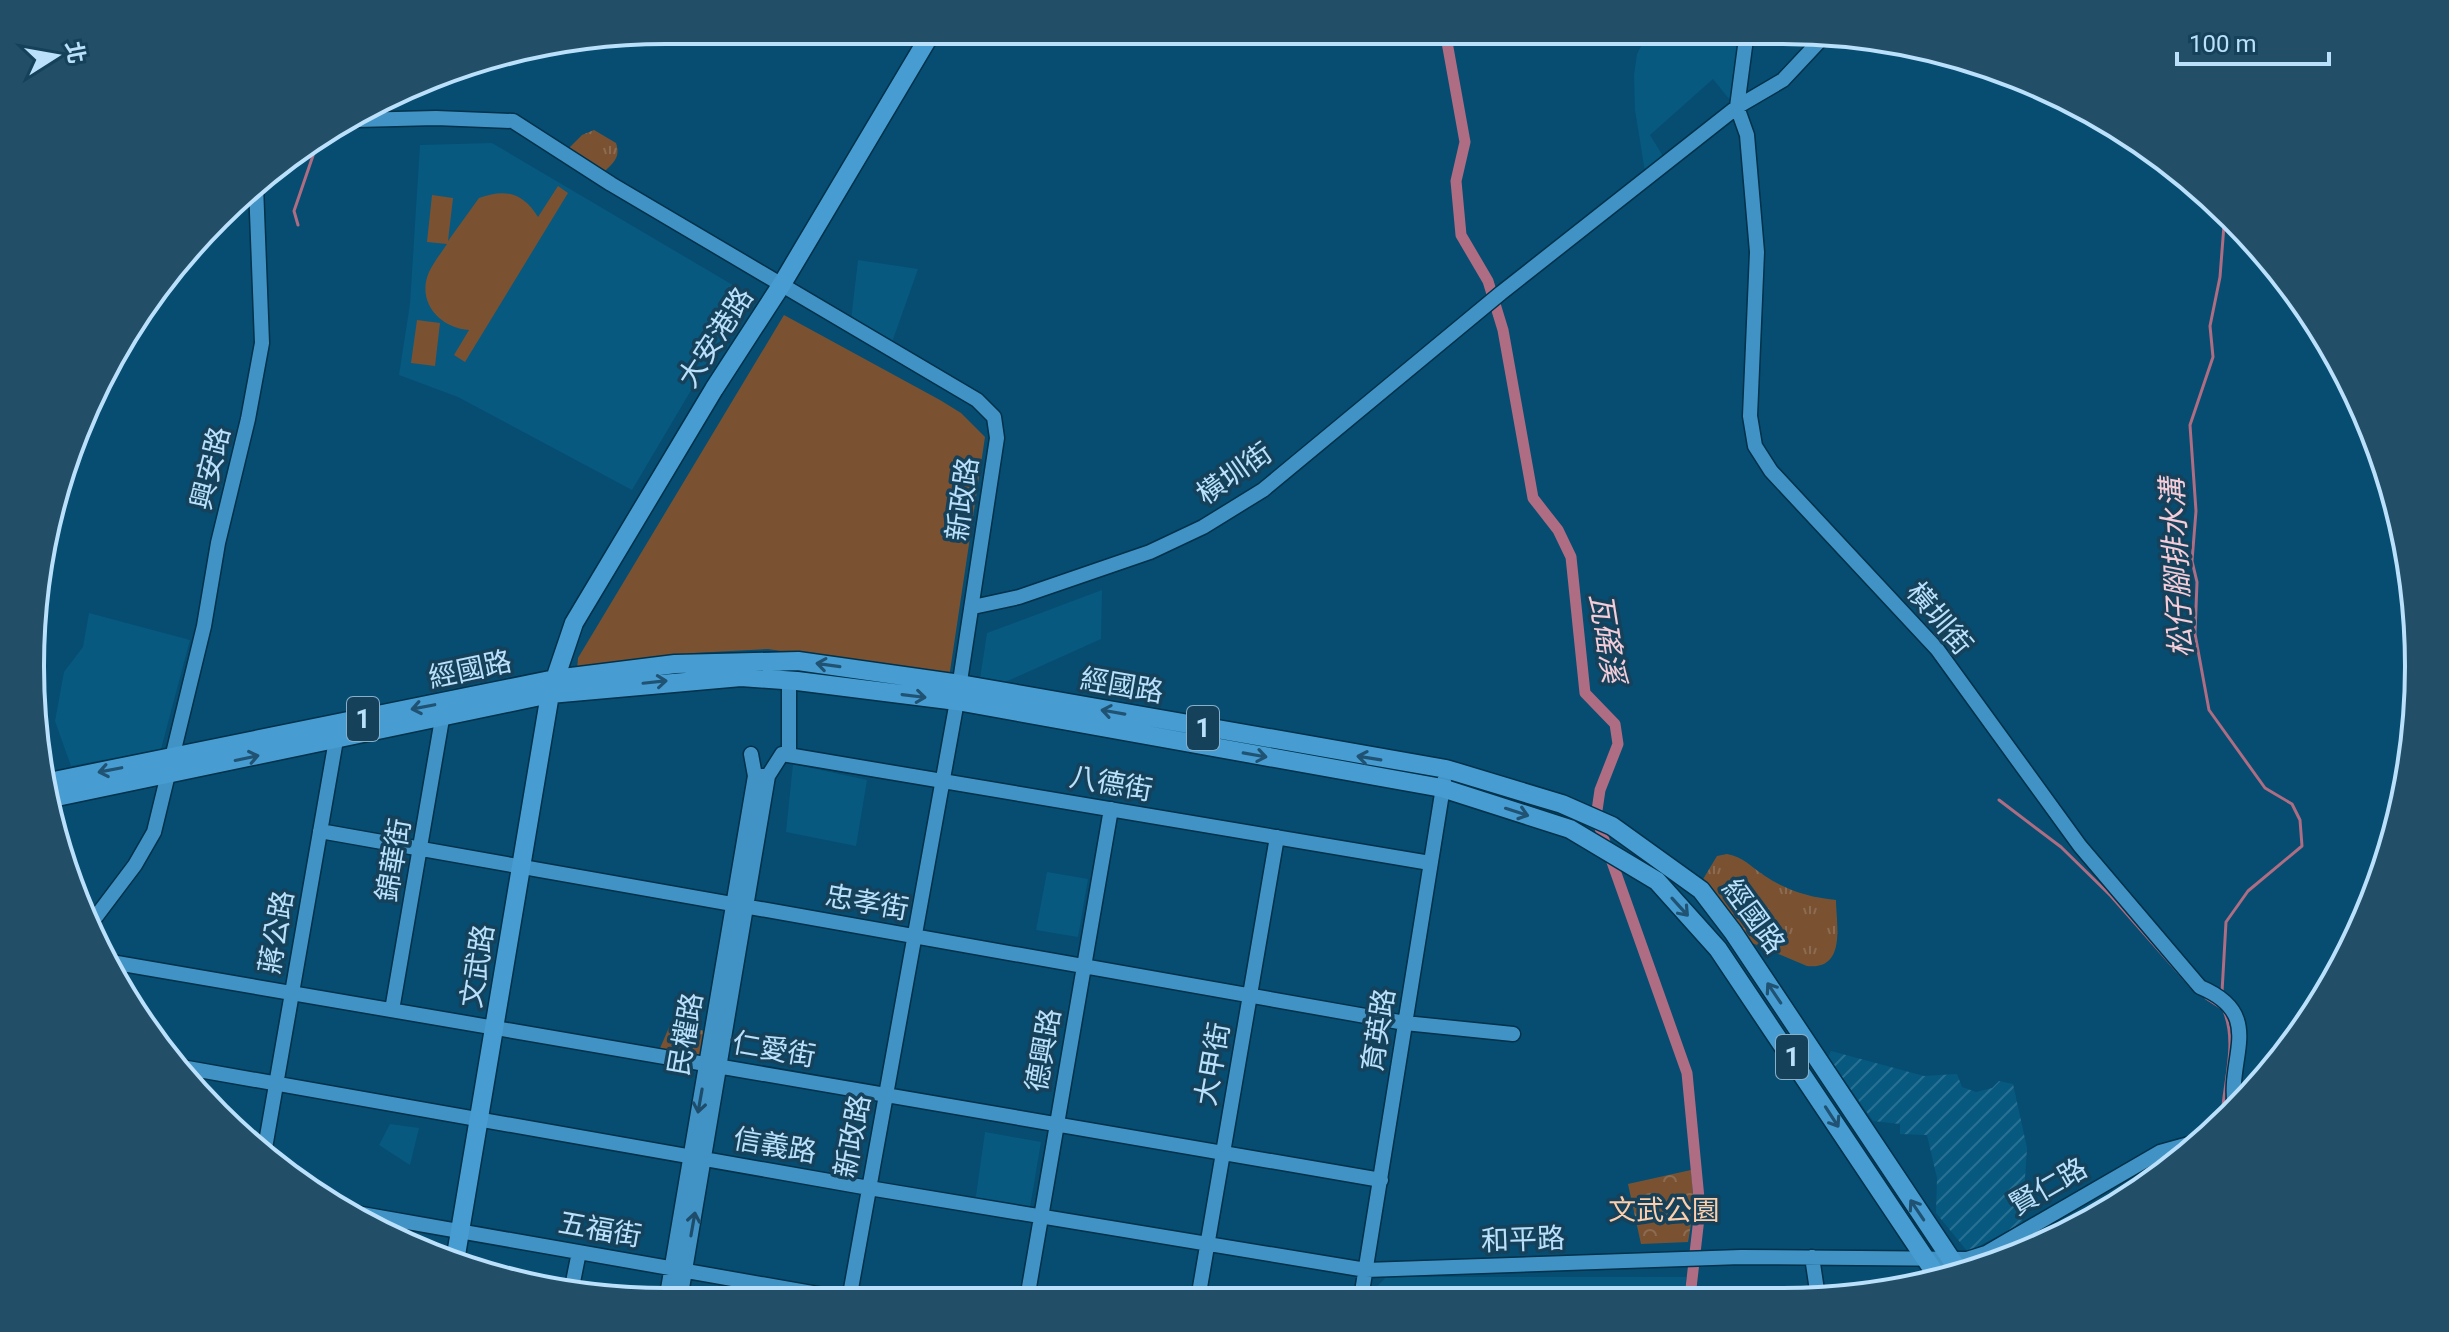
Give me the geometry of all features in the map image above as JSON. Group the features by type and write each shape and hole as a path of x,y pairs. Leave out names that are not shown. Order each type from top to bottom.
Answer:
{"main road":[{"name":"大安港路","path":"552,686 574,623 925,44"},
{"name":"經國路","path":"58,796 171,766 552,686 736,660 798,661 1442,788 1563,826 1657,881 1718,949 1932,1270"},
{"name":"經國路","path":"333,733 442,719 552,686 741,677 789,680 959,693 1446,769 1589,814 1612,826 1701,890 1733,932 1954,1264"},
{"name":"文武路","path":"457,1252 552,686"},
{"name":"經國路","path":"55,781 171,766"}],"street":[{"name":"橫圳街","path":"1745,44 1737,107 1747,135 1757,252 1750,416 1755,446 1771,471 1937,649 2080,846 2200,987 2224,1000 2238,1021 2241,1053 2231,1086 2233,1096"},
{"path":"1737,107 1783,80 1816,45"},
{"name":"橫圳街","path":"973,607 1019,597 1150,552 1203,527 1263,490 1501,293 1737,107"},
{"name":"新政路","path":"369,120 461,118 513,121 611,184 977,400 994,417 997,438 959,693 852,1288"},
{"name":"興安路","path":"97,916 135,865 154,832 171,766 262,343 256,198"},
{"path":"751,754 762,776 786,754 789,680"},
{"name":"錦華街","path":"392,1010 442,719"},
{"name":"蔣公路","path":"266,1142 320,831 333,733"},
{"name":"八德街","path":"786,754 1430,863"},
{"name":"育英路","path":"1363,1288 1446,769"},
{"name":"民權路","path":"671,1288 678,1269 762,776"},
{"name":"德興路","path":"1029,1288 1111,809"},
{"name":"忠孝街","path":"320,831 1405,1023 1513,1034"},
{"name":"大甲街","path":"1200,1288 1277,837"},
{"name":"仁愛街","path":"120,964 1381,1180"},
{"name":"信義路","path":"192,1069 869,1188 1366,1270"},
{"name":"賢仁路","path":"1979,1256 2160,1152 2176,1147"},
{"name":"五福街","path":"384,1221 783,1288"},
{"path":"573,1281 579,1252"},
{"path":"1817,1287 1812,1257 1923,1257"},
{"name":"和平路","path":"1366,1270 1812,1257"},
{"name":"賢仁路","path":"1923,1257 1950,1265"},
{"name":"民權路","path":"678,1269 679,1288"}],"shaded area":[{"path":"1642,44 1742,44 1734,105 1713,79 1650,135 1666,161 1646,178 1635,110 1637,54"},
{"path":"492,143 748,294 632,490 458,397 399,375 410,304 420,145"},
{"path":"858,260 918,269 891,345 851,320"},
{"path":"1102,590 1101,639 992,688 979,685 987,633"},
{"path":"89,613 190,640 161,749 71,766 55,721 64,672 83,647"},
{"path":"793,764 867,780 856,846 786,832"},
{"path":"1047,872 1088,879 1078,937 1036,930"},
{"path":"1831,1051 1924,1076 1957,1074 1962,1087 1976,1092 1992,1088 1999,1081 2013,1084 2027,1148 2022,1223 1968,1252 1936,1213 1937,1178 1927,1135 1900,1134 1900,1124 1873,1121 1828,1057"},
{"path":"390,1124 419,1128 410,1165 379,1145"},
{"path":"985,1132 1041,1142 1029,1213 975,1203"},
{"path":"1386,1277 1686,1277 1685,1288 1376,1288"}],"green space":[{"path":"594,130 616,143 615,160 603,173 567,150 582,135"},
{"path":"558,186 568,193 465,362 454,355 469,330 440,319 428,303 426,293 429,272 447,244 427,242 432,195 453,198 448,241 479,198 498,193 513,195 526,202 538,217"},
{"path":"784,315 940,400 961,413 985,437 949,678 768,649 693,653 577,670 578,658"},
{"path":"417,320 440,323 435,366 411,363"},
{"path":"1727,854 1743,860 1790,889 1836,900 1836,944 1828,961 1807,966 1745,940 1702,881 1717,856"},
{"path":"670,1025 706,1031 701,1061 658,1053"},
{"name":"文武公園","path":"1691,1170 1694,1207 1688,1242 1641,1244 1628,1184"}],"waterway":[{"name":"瓦磘溪","path":"1447,44 1465,142 1456,181 1461,235 1488,281 1503,330 1533,498 1558,530 1571,557 1585,693 1615,724 1618,744 1600,790 1596,817 1687,1073 1700,1209 1691,1288"},
{"path":"298,225 294,211 314,154"},
{"name":"松仔腳排水溝","path":"2222,992 2226,922 2248,891 2302,846 2300,820 2292,804 2265,788 2209,710 2195,634 2197,582 2192,561 2196,511 2190,425 2213,357 2210,326 2220,277 2224,227"},
{"path":"1999,800 2061,847 2111,896 2193,989"},
{"path":"2206,998 2220,1007"},
{"path":"2224,1011 2230,1050 2224,1105"}]}
